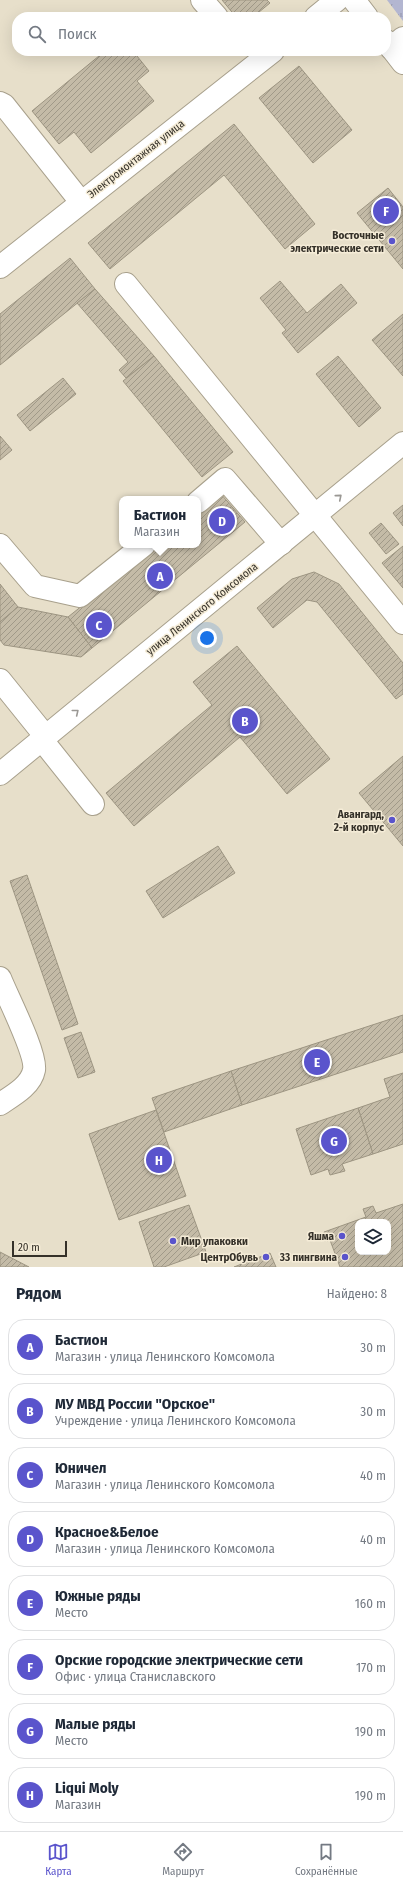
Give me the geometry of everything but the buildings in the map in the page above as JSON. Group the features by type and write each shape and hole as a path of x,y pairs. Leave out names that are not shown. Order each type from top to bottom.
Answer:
{"street":[{"path":"202,0 213,12"},
{"path":"322,12 337,0"},
{"path":"354,0 363,12"},
{"name":"Электромонтажная улица","path":"0,267 258,56"},
{"path":"0,103 4,105 81,202"},
{"path":"126,284 403,623"},
{"name":"улица Ленинского Комсомола","path":"0,774 403,443"},
{"path":"201,499 225,479 281,544"},
{"path":"0,545 34,586 80,596 140,548"},
{"path":"0,680 93,804"},
{"path":"0,978 33,1055 34,1070 28,1081 19,1091 0,1104"}],"green space":[{"path":"387,0 403,0 403,21"}],"place":[{"name":"Орские городские электрические сети","path":"386,211"},
{"name":"Восточные электрические сети","path":"392,241"},
{"name":"Красное&Белое","path":"222,521"},
{"name":"Бастион","path":"160,576"},
{"name":"Юничел","path":"99,625"},
{"name":"МУ МВД России \"Орское\"","path":"245,721"},
{"name":"Авангард, 2-й корпус","path":"392,820"},
{"name":"Южные ряды","path":"317,1062"},
{"name":"Малые ряды","path":"334,1141"},
{"name":"Liqui Moly","path":"159,1160"},
{"name":"Яшма","path":"342,1236"},
{"name":"Мир упаковки","path":"173,1241"},
{"name":"ЦентрОбувь","path":"266,1257"},
{"name":"33 пингвина","path":"345,1257"}]}
